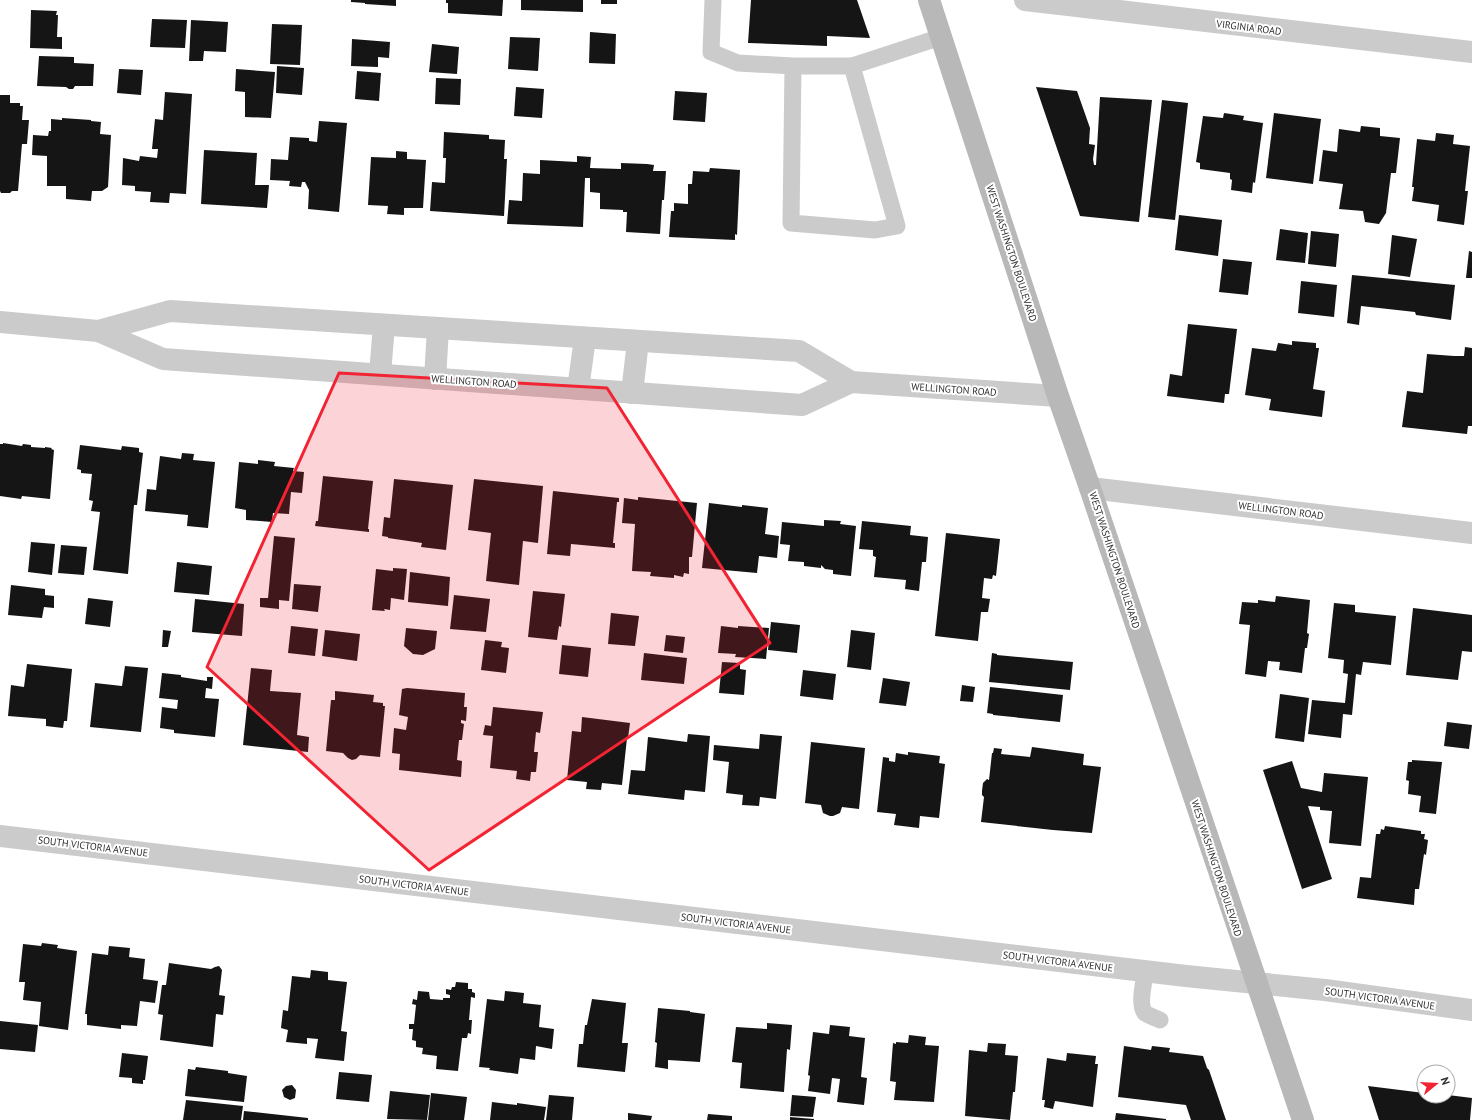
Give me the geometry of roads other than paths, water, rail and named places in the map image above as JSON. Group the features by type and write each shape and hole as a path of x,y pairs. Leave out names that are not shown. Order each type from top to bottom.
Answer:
{"main road":[{"name":"WEST WASHINGTON BOULEVARD","path":"929,0 1058,396 1303,1120"}],"street":[{"name":"VIRGINIA ROAD","path":"1038,1 1130,6 1472,52"},
{"name":"WELLINGTON ROAD","path":"98,331 170,311 799,351 851,382 1058,396"},
{"name":"WELLINGTON ROAD","path":"0,322 98,331 163,359 802,405 851,382"},
{"path":"380,374 384,325"},
{"path":"435,379 438,328"},
{"path":"578,389 586,338"},
{"path":"632,393 638,341"},
{"name":"WELLINGTON ROAD","path":"1090,488 1472,533"},
{"name":"SOUTH VICTORIA AVENUE","path":"0,836 1146,971 1325,990 1472,1010"}],"lane":[{"path":"713,0 712,52 738,62 793,66 852,66 941,37"},
{"path":"793,66 791,223 875,230 897,226 852,66"},
{"path":"1146,971 1141,1002 1142,1007 1146,1013 1160,1020"}]}
